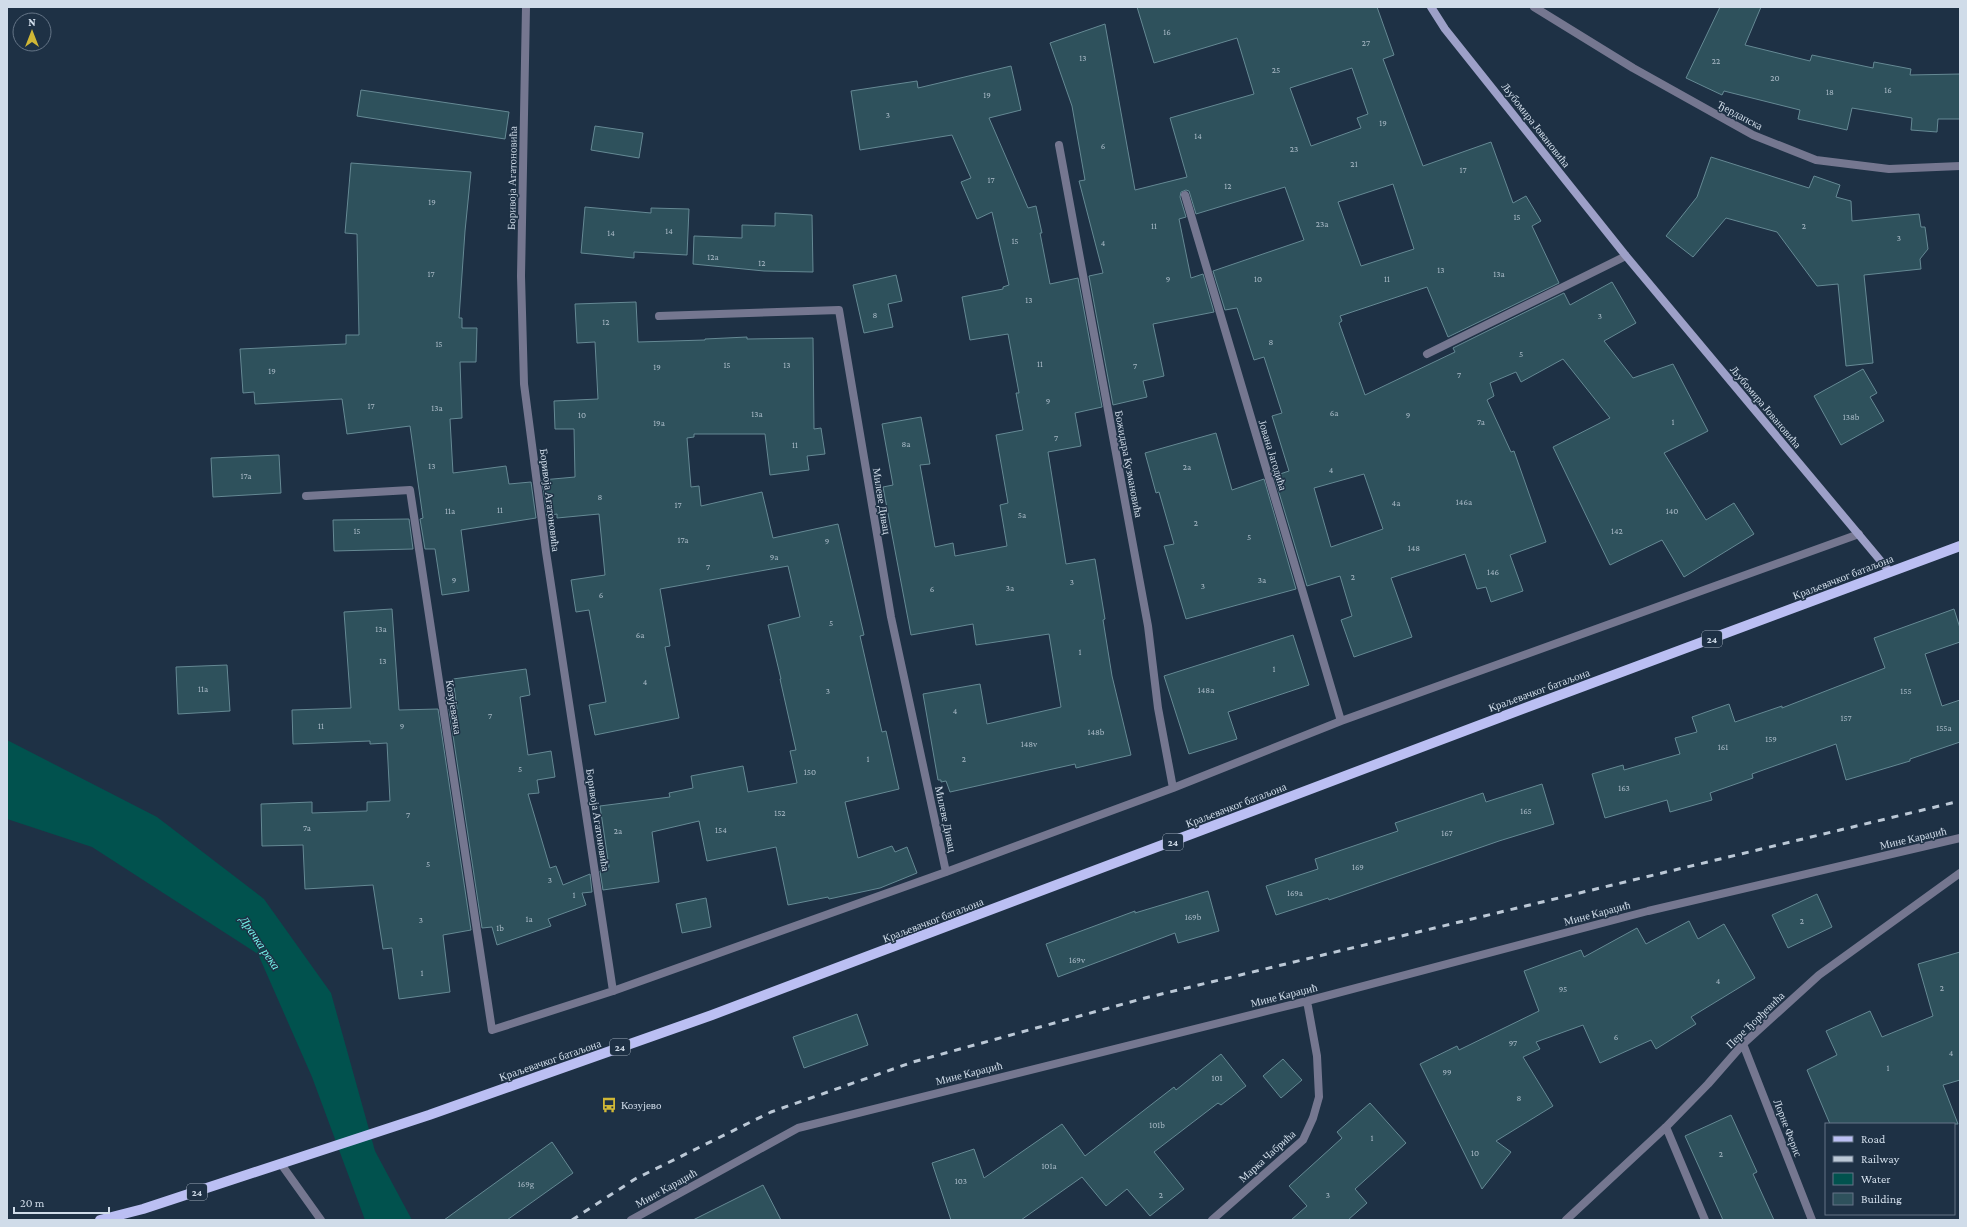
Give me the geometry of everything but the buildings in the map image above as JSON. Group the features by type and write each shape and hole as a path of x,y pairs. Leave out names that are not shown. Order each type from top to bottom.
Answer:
{"main road":[{"name":"Краљевачког батаљона","path":"281,1164 429,1115 719,1012 1960,546"},
{"name":"24","path":"100,1220 143,1209 281,1164"}],"street":[{"name":"Боривоја Агатоновића","path":"526,7 521,276 524,384 546,552 613,991"},
{"name":"Љубомира Јовановића","path":"1431,7 1445,29 1626,256 1890,572"},
{"name":"Ђердапска","path":"1534,7 1633,68 1753,135 1816,160 1889,169 1960,166"},
{"name":"Божидара Кузмановића","path":"1059,145 1148,626 1158,708 1173,788"},
{"name":"Јована Јагодића","path":"1185,195 1341,721"},
{"path":"1427,354 1626,256"},
{"name":"Милеве Дивац","path":"659,316 840,310 891,617 946,872"},
{"name":"Козујевачка","path":"306,496 410,490 492,1030 613,991"},
{"path":"613,991 946,872 1173,788 1341,721 1859,534"},
{"name":"Мине Караџић","path":"632,1220 798,1128 1307,1001 1648,911 1960,838"},
{"name":"Пере Ђорђевића","path":"1566,1220 1666,1127 1744,1044 1819,975 1960,873"},
{"name":"Марка Чабрића","path":"1212,1220 1303,1140 1313,1118 1319,1097 1317,1056 1307,1001"},
{"name":"Лорне Ферис","path":"1744,1044 1812,1220"},
{"path":"1666,1127 1705,1220"},
{"path":"281,1164 321,1220"}],"water":[{"name":"Драчка река","path":"7,740 157,817 264,899 331,993 375,1151 412,1220 365,1220 312,1077 258,954 92,847 7,819"}],"railway":[{"path":"572,1220 635,1179 771,1112 913,1062 1145,998 1960,801"}],"place":[{"name":"Козујево","path":"609,1105"}]}
